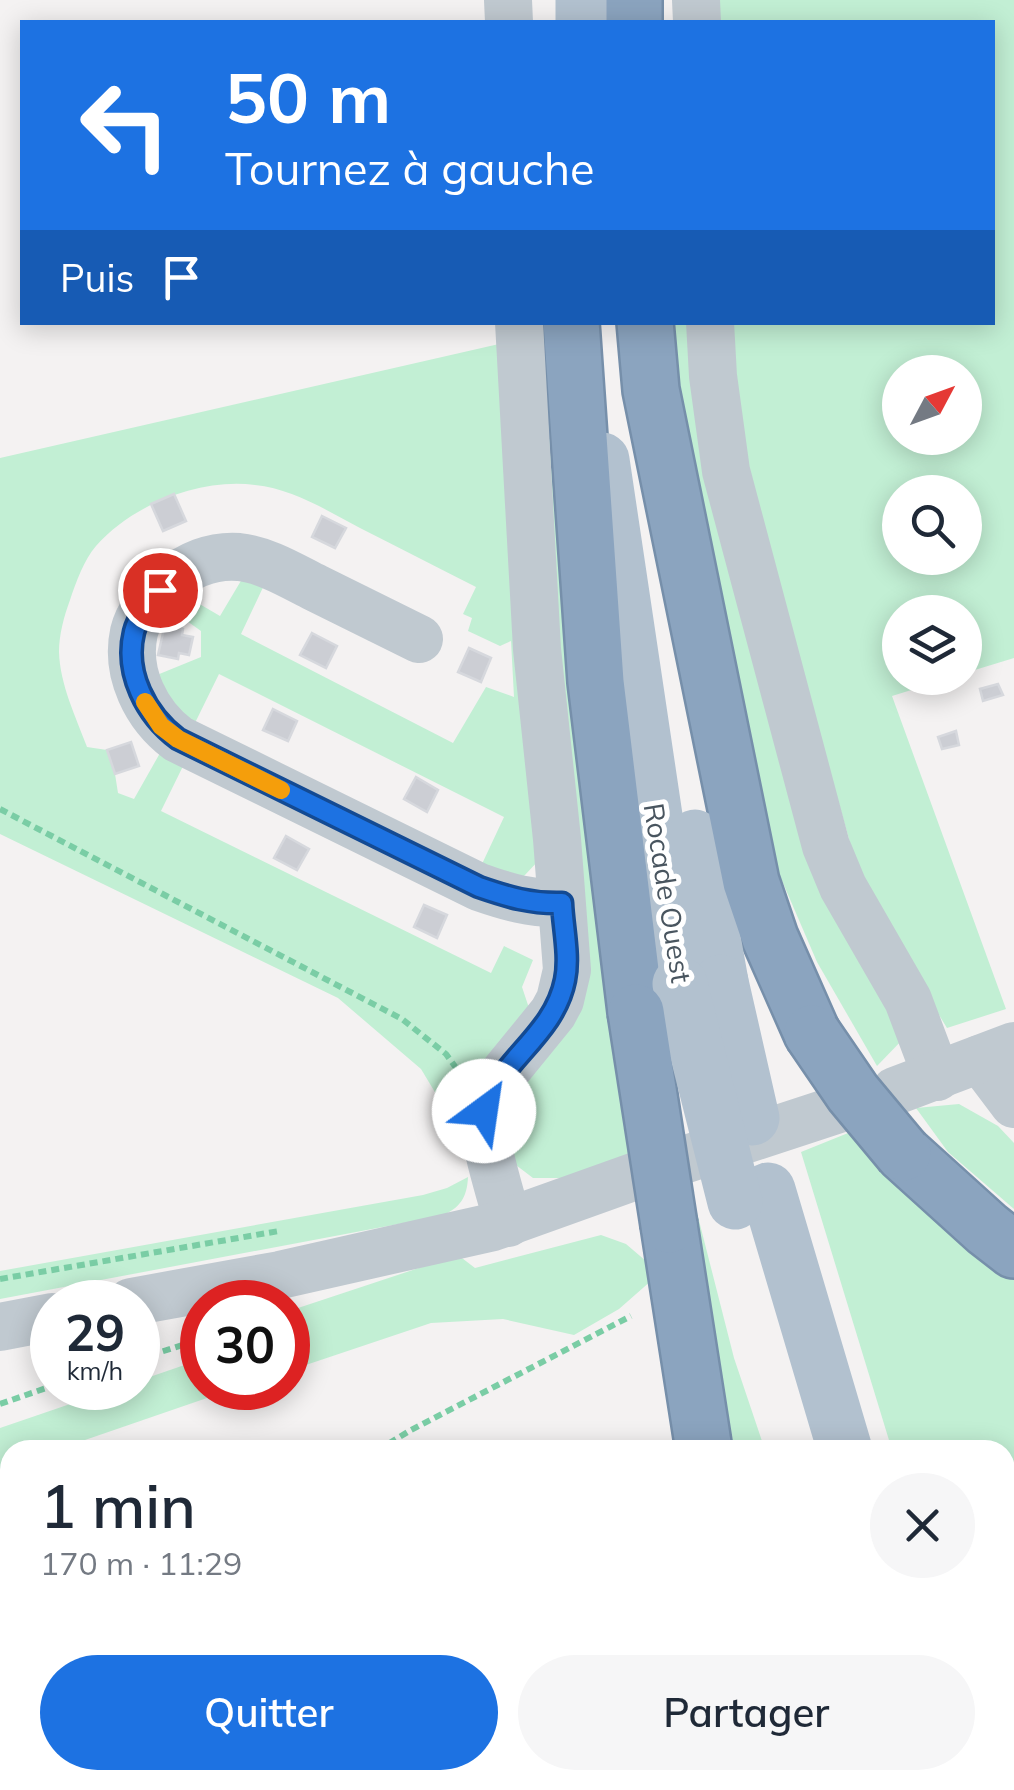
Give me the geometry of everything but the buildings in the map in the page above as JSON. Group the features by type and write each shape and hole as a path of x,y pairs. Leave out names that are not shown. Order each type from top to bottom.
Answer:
{"highway":[{"path":"571,325 596,682 679,993 669,1225 703,1440"},
{"path":"645,325 651,390 751,882 770,938 812,1033 852,1093 903,1153 1014,1250"}],"main road":[{"name":"Rocade Ouest","path":"591,325 602,459 679,993 842,1440"},
{"name":"Rocade Ouest","path":"622,325 667,679 679,993"},
{"name":"Rocade Ouest","path":"752,1196 776,1346 808,1440"}],"street":[{"path":"508,1222 484,1111 496,1083 540,1032 560,1000 567,970 537,649 518,325"},
{"path":"710,325 726,471 826,846 843,888 908,1000 916,1084 997,1052 1014,1104"},
{"path":"419,639 268,564 234,557 192,566 160,590 134,631 133,660 146,706 161,726 178,739 479,887 538,904 562,903"},
{"path":"160,1297 452,1238 842,1108"},
{"path":"0,1326 30,1321"}],"path":[{"path":"0,809 402,1019 446,1054 484,1111"},
{"path":"394,1440 631,1316"},
{"path":"0,1404 30,1394"}],"green space":[{"path":"713,0 1014,0 1014,658 982,668 982,595 882,595 882,695 895,695 892,696 1006,1009 947,1028 864,892 734,433 724,325 995,325 995,20 713,20"},
{"path":"534,325 553,325 642,1154 578,1178 533,1178 508,1159 506,1092 576,1000"},
{"path":"670,325 698,325 905,1037 877,1066 817,962 780,876 755,787 710,571"},
{"path":"499,344 540,859 524,876 517,879 482,864 504,817 219,674 193,727 152,677 201,657 201,631 163,604 174,589 220,616 245,574 266,581 241,634 453,743 486,687 514,697 511,641 500,646 468,631 472,618 463,614 476,587 309,501 283,491 234,484 190,490 148,506 111,531 84,564 66,612 59,652 65,689 87,747 107,750 118,793 134,799 164,746 186,760 161,811 491,973 504,946 533,960 522,987 530,1011 471,1152 421,1069 338,998 0,834 0,458"},
{"path":"959,1104 998,1126 1014,1143 1014,1209 948,1152 916,1108"},
{"path":"863,1127 1014,1264 1014,1440 889,1440 801,1152"},
{"path":"468,1177 461,1201 441,1216 101,1280 30,1280 30,1293 0,1299 0,1271 447,1188"},
{"path":"685,1197 693,1197 734,1358 762,1440 719,1440"},
{"path":"601,1235 626,1244 660,1273 619,1309 574,1335 503,1319 431,1323 310,1364 310,1304 458,1255 475,1268"},
{"path":"180,1367 180,1407 85,1440 0,1440 0,1428 53,1410 160,1410 160,1373"}],"slow traffic":[{"path":"145,702 161,726 178,739 281,790"}],"route":[{"path":"160,590 134,631 133,660 146,706 161,726 178,739 479,887 538,904 562,903 567,970 560,1000 540,1032 496,1083 484,1111"}]}
